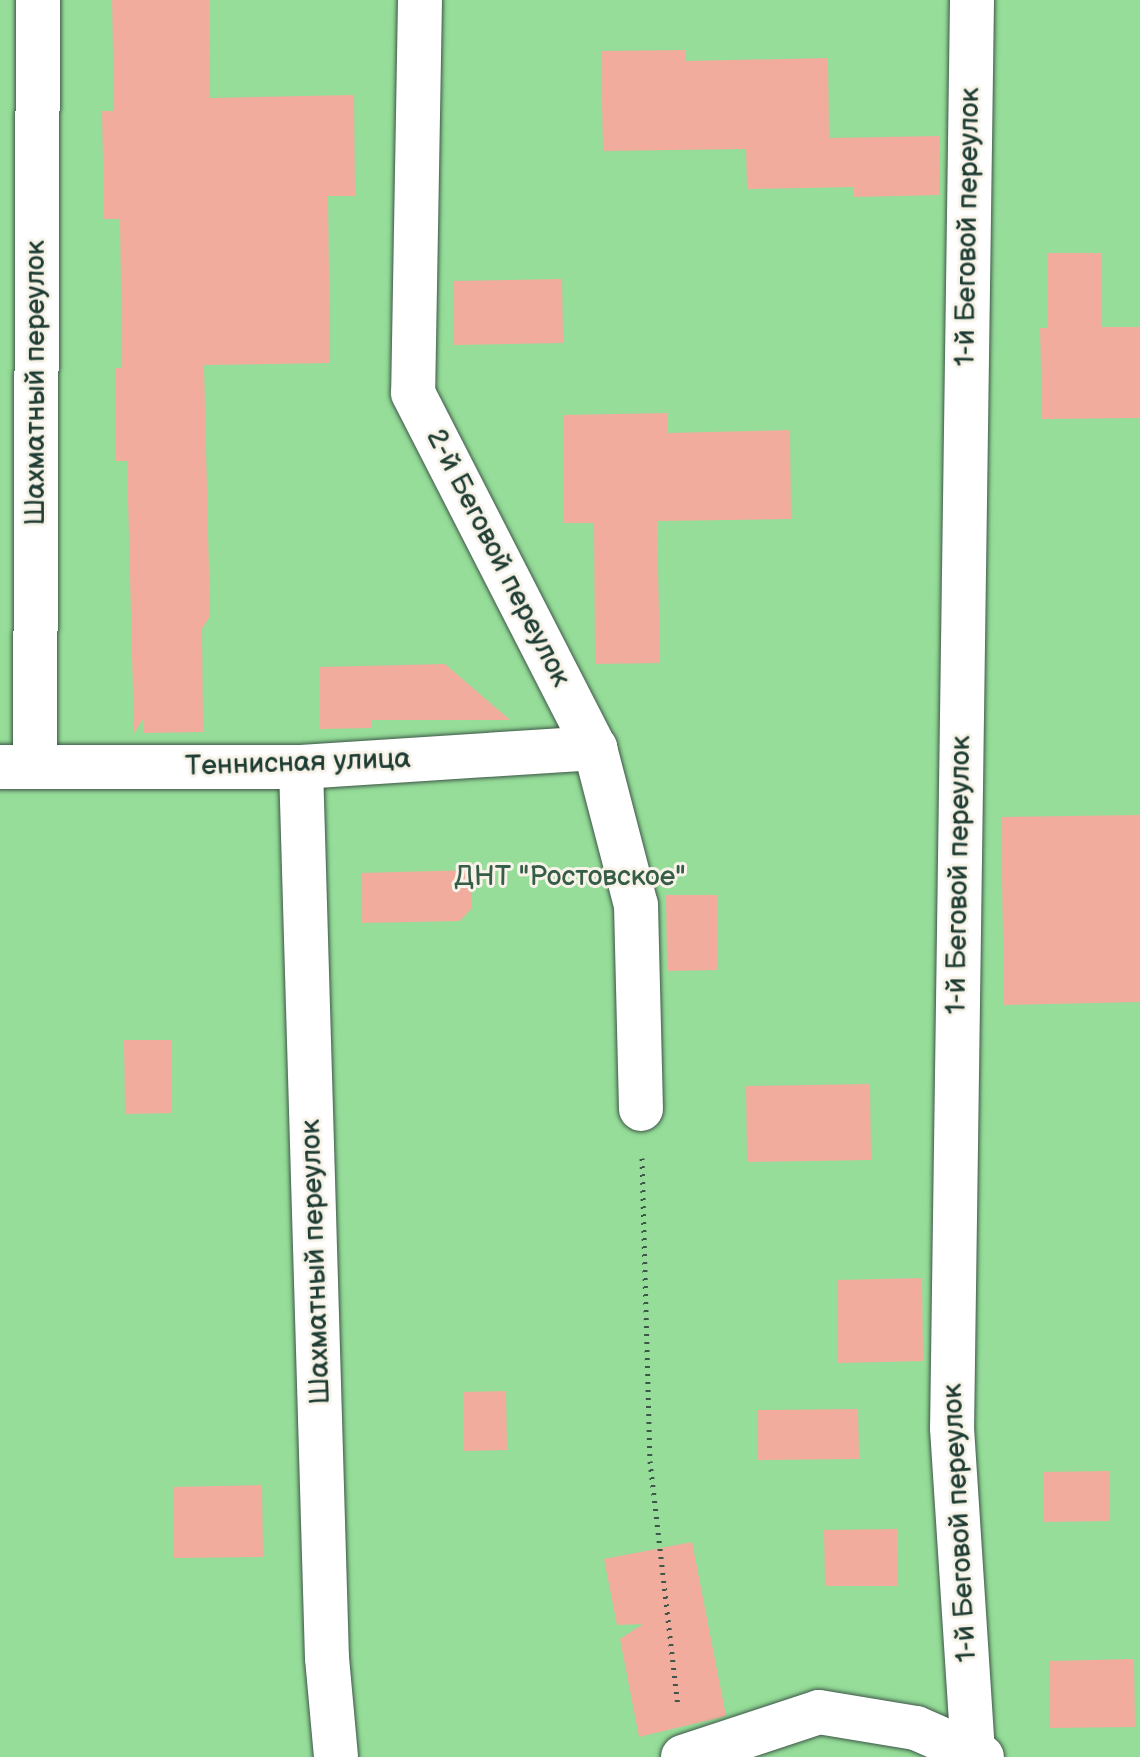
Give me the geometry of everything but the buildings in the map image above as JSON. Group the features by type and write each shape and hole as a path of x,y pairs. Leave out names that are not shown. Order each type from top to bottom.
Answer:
{"street":[{"name":"Шахматный переулок","path":"17,767 38,0"},
{"name":"2-й Беговой переулок","path":"420,0 413,393 595,748 636,905 641,1109"},
{"name":"1-й Беговой переулок","path":"972,0 952,1428 978,1753"},
{"name":"Теннисная улица","path":"17,767 301,767 595,748"},
{"name":"Шахматный переулок","path":"301,767 327,1658 336,1757"},
{"path":"683,1757 819,1712 916,1728 978,1753"}],"path":[{"path":"641,1109 650,1461 683,1757"}],"green space":[{"name":"ДНТ \"Ростовское\"","path":"0,0 1140,0 1140,1757 0,1757"}]}
